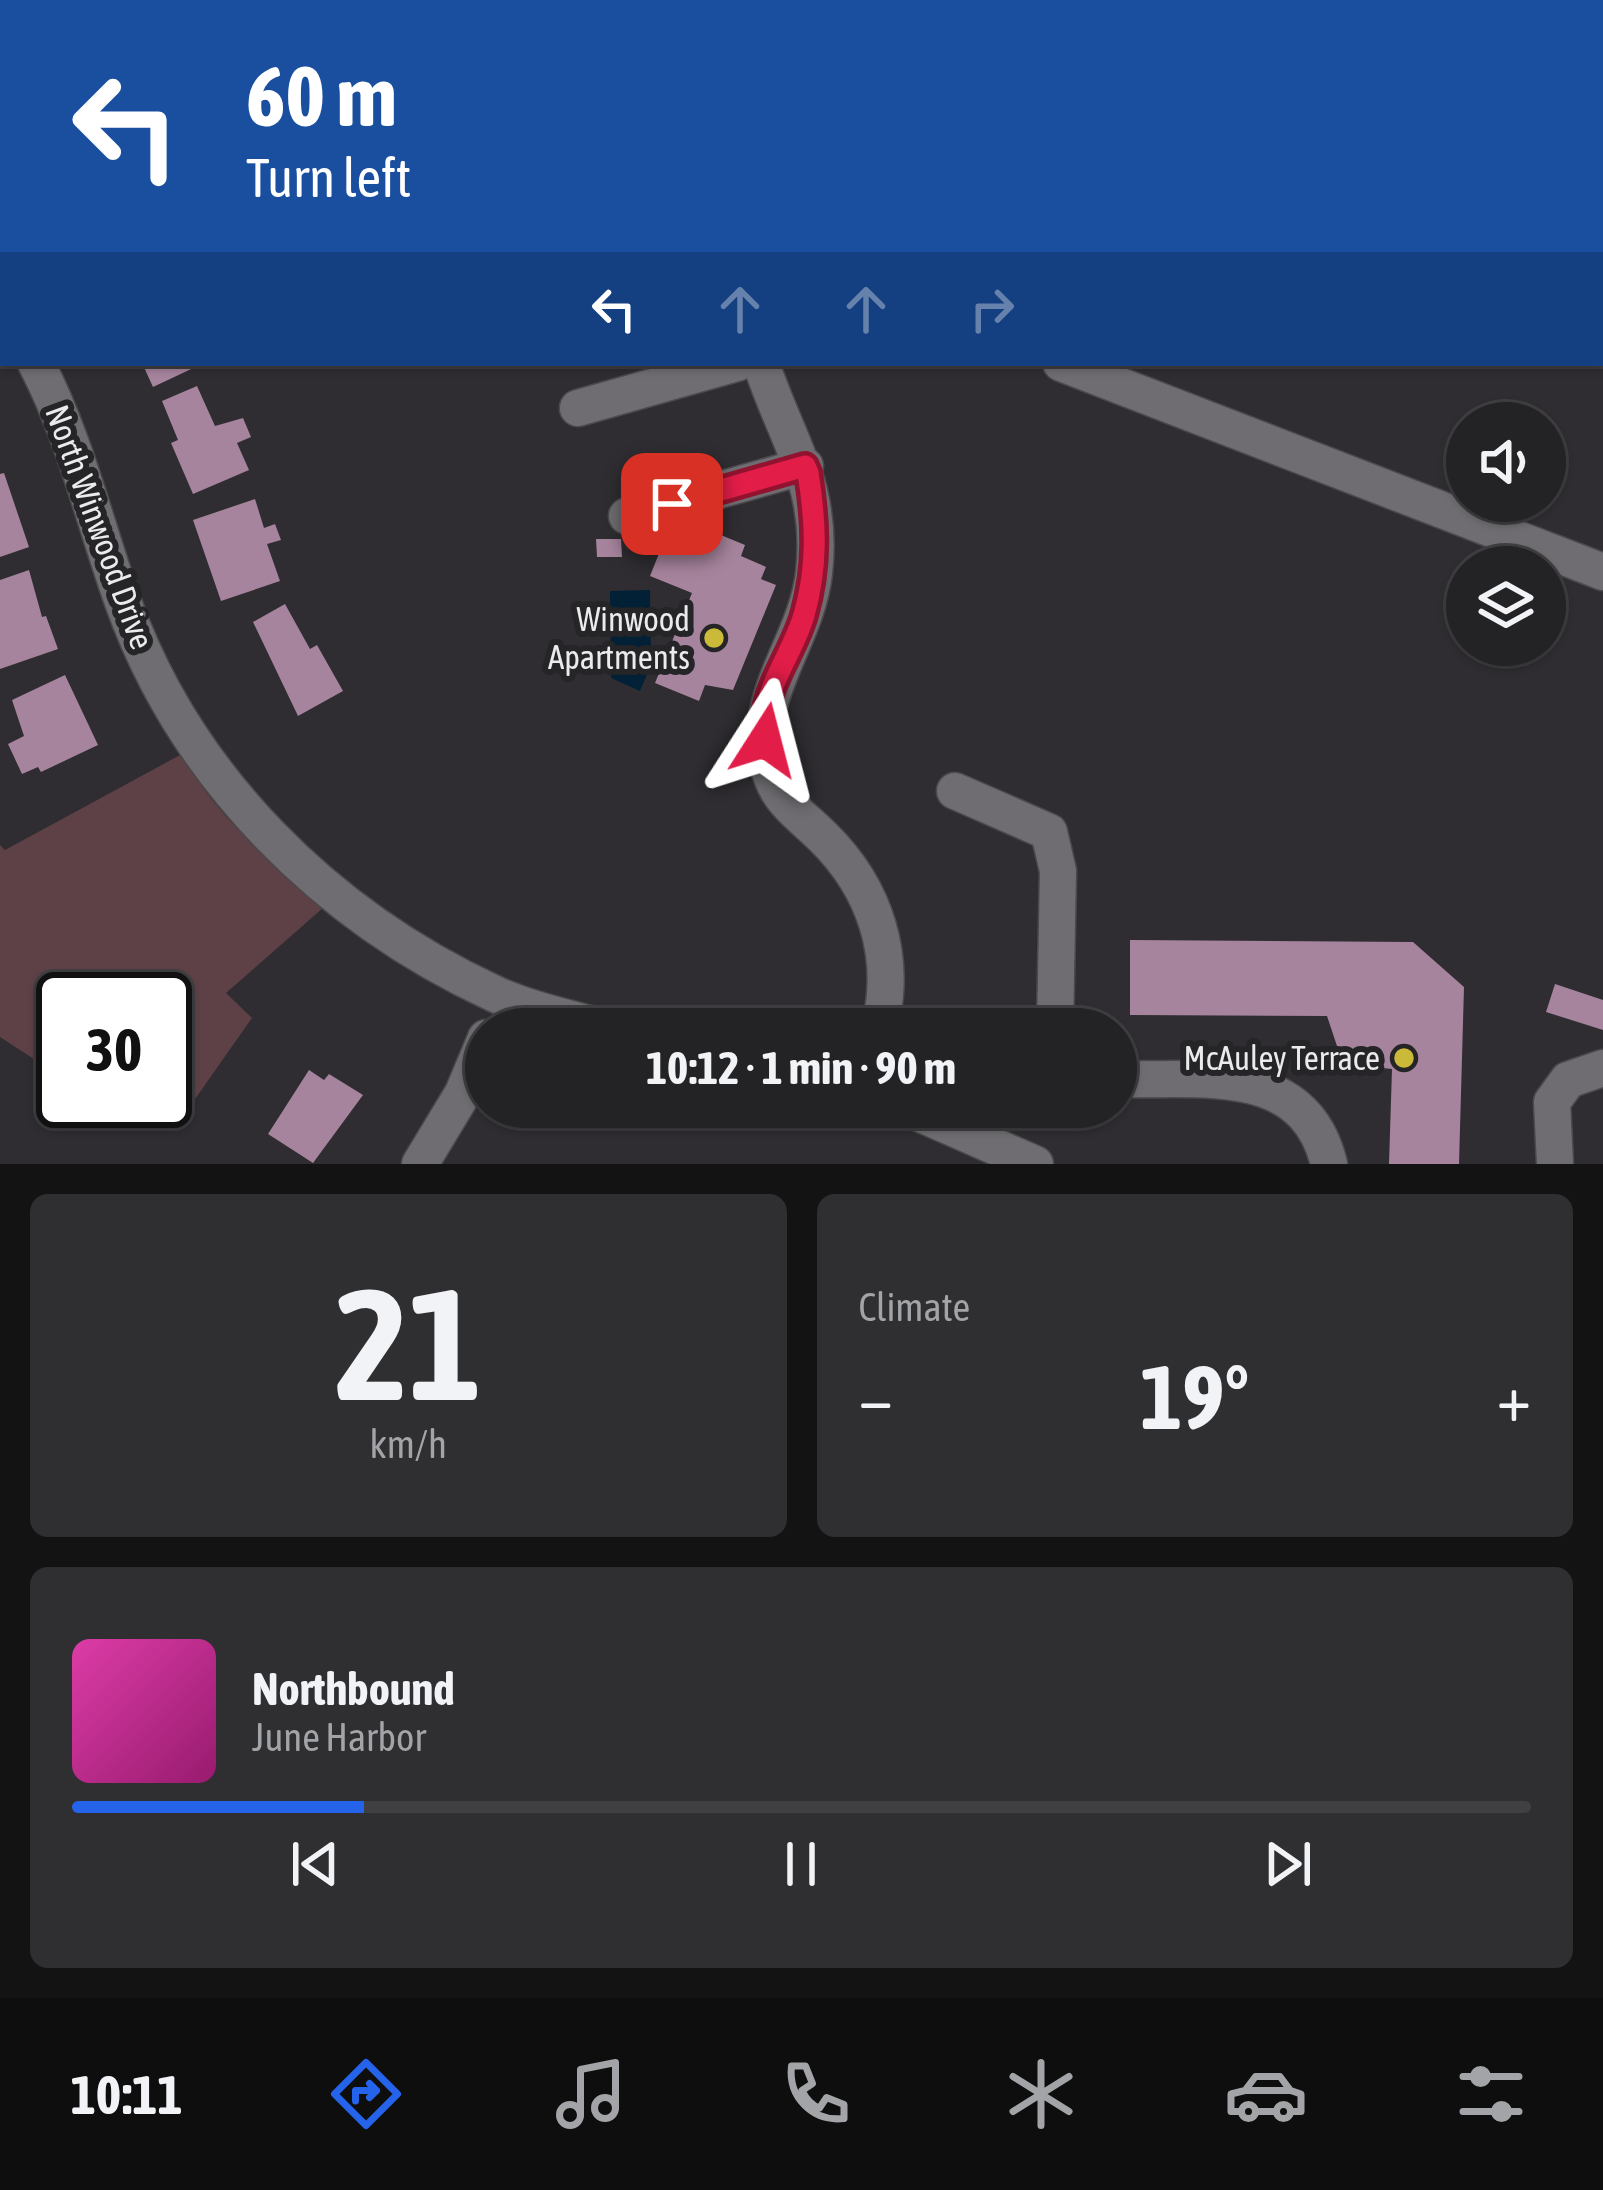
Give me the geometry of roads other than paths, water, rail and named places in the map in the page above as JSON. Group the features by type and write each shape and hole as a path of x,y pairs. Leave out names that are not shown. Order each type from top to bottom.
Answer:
{"street":[{"name":"North Winwood Drive","path":"37,366 82,466 124,604 151,667 222,782 278,845 361,917 488,1008"},
{"path":"578,408 726,366"},
{"path":"761,366 805,466 817,524 814,576 803,620 770,690 763,727 771,776 790,809 860,880 882,932 887,987 883,1008"},
{"path":"1069,366 1603,572"},
{"path":"628,516 805,466"},
{"path":"955,791 1049,832 1058,871 1055,1008"},
{"path":"1555,1164 1552,1102 1568,1080 1603,1068"},
{"path":"1137,1080 1253,1083 1278,1093 1308,1114 1329,1164"},
{"path":"420,1164 465,1089"},
{"path":"955,1128 1034,1164"}],"water":[{"path":"650,590 651,665 640,691 611,678 610,591"}],"place":[{"name":"Winwood Apartments","path":"714,638"},
{"name":"McAuley Terrace","path":"1404,1058"}]}
